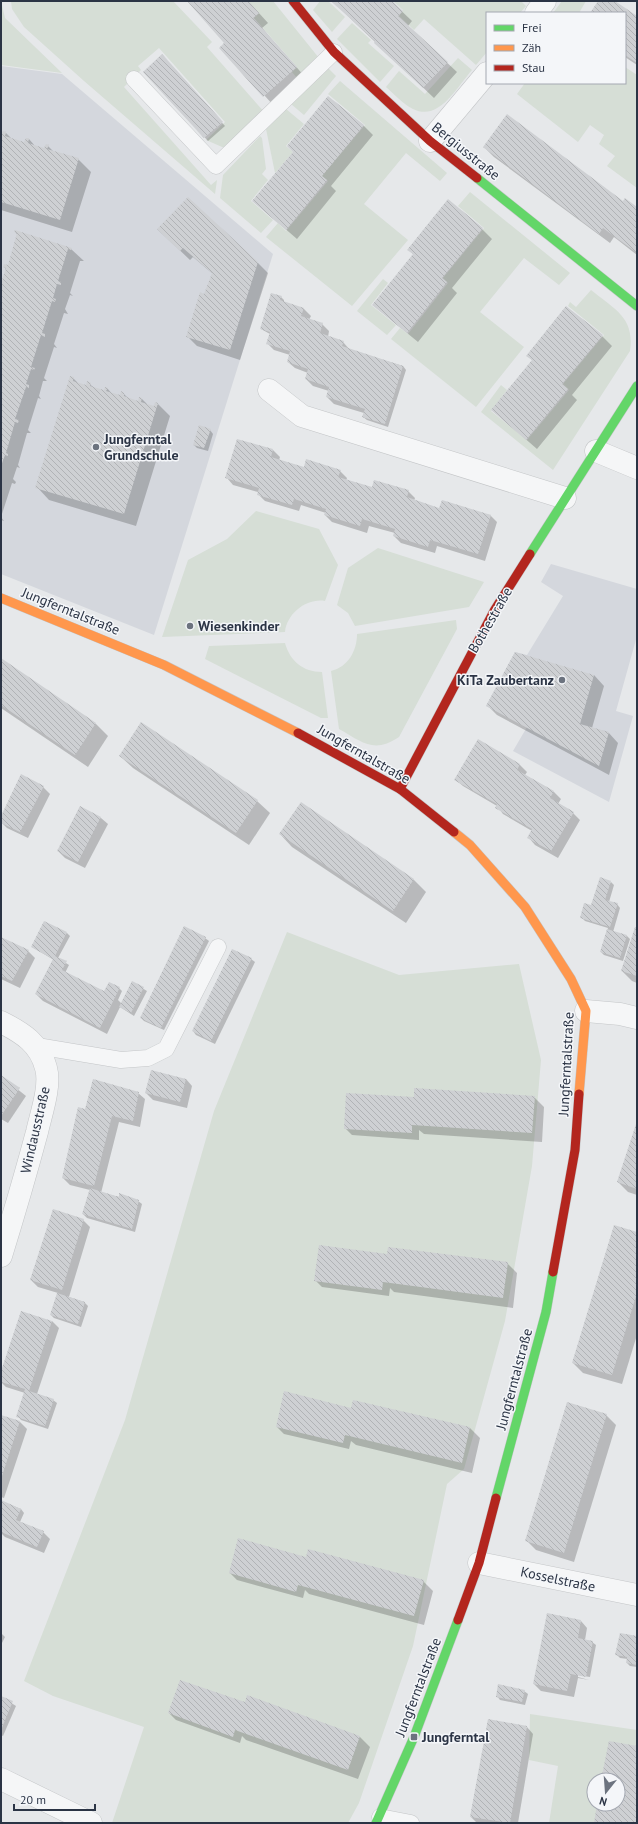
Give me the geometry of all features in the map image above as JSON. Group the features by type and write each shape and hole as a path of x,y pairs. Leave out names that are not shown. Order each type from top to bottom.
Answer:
{"street":[{"name":"Bergiusstraße","path":"293,1 334,52 430,141 637,306"},
{"path":"537,12 545,1"},
{"path":"430,141 486,74"},
{"name":"Bothestraße","path":"400,788 494,611 637,386"},
{"path":"269,390 302,416 565,498"},
{"path":"596,451 637,468"},
{"name":"Jungferntalstraße","path":"1,598 164,665 323,746 400,788 470,846 525,907 571,979 586,1011 574,1150 546,1312 479,1563 414,1737 378,1820"},
{"path":"586,1011 620,1014 637,1018"},
{"path":"1,1022 13,1028 37,1046"},
{"name":"Windausstraße","path":"1,1256 24,1180 46,1096 47,1070 37,1046"},
{"name":"Kosselstraße","path":"479,1563 637,1595"},
{"path":"1,1779 90,1823"}],"lane":[{"path":"134,79 216,166 334,52"},
{"path":"37,1046 121,1060 148,1058 166,1049 218,947"},
{"path":"378,1820 411,1823"}],"shaded area":[{"path":"1,1 5,18 62,73 1,65"},
{"path":"11,1 173,1 212,42 207,47 265,113 229,150 206,140 225,122 159,48 138,66 141,70 124,87 211,185 217,180 215,194 24,27 12,9"},
{"path":"248,1 273,1 319,58 298,79 292,72 297,67 254,18 259,13"},
{"path":"320,1 328,1 345,17 332,32 313,10"},
{"path":"393,1 521,1 526,6 521,12 486,12 486,53 476,65 424,19 414,30 399,16 403,10"},
{"path":"562,1 586,1 580,12 554,12"},
{"path":"352,23 371,40 368,43 394,66 380,82 337,39"},
{"path":"458,58 472,70 447,101 431,111 422,112 409,107 386,87 399,71 425,94"},
{"path":"1,66 62,74 273,254 154,635 1,574"},
{"path":"328,68 336,76 304,115 291,104"},
{"path":"626,68 637,75 637,188 607,166 615,156 599,144 604,135 590,125 578,142 517,94 524,84 626,84"},
{"path":"340,81 447,173 440,181 406,153 364,204 408,240 352,306 266,237 278,223 286,231 328,181 322,176 365,125 328,94"},
{"path":"286,109 304,124 286,146 293,152 275,173 266,129"},
{"path":"260,136 262,138 266,169 262,174 268,180 251,201 273,220 261,233 220,198 223,175"},
{"path":"470,192 570,273 559,285 524,258 480,312 524,347 476,407 391,339 400,328 408,334 448,283 443,278 484,228 458,206"},
{"path":"383,279 388,283 371,305 396,325 387,335 357,311"},
{"path":"591,290 615,309 626,322 631,339 630,351 553,470 481,412 501,385 507,390 491,411 527,440 569,390 563,384 604,335 568,306 570,302 576,307"},
{"path":"256,511 319,529 338,565 325,601 311,602 299,608 290,619 285,632 162,637 188,560 227,539"},
{"path":"378,548 484,582 469,607 355,626 348,613 337,605 348,568"},
{"name":"KiTa Zaubertanz","path":"551,564 637,589 637,636 616,711 633,716 609,802 513,751 527,727 486,706 515,652 527,655 563,596 541,582"},
{"path":"456,620 457,629 399,737 382,745 375,745 362,742 339,729 331,671 347,662 353,652 357,640 357,634"},
{"path":"285,643 290,655 303,668 322,672 328,718 321,718 205,659 209,646"},
{"path":"287,932 399,975 519,964 541,1060 532,1166 505,1321 464,1469 447,1484 413,1646 359,1803 348,1823 112,1823 144,1727 53,1696 24,1681 125,1420 214,1111"},
{"path":"530,1714 637,1730 637,1823 549,1823 558,1766 529,1760"}],"building":[{"path":"187,1 248,1 259,13 253,18 297,67 263,97 219,48 224,43"},
{"path":"331,1 392,1 403,11 398,16 448,62 423,88"},
{"path":"598,1 615,1 637,16 637,63 626,56 626,12 591,12"},
{"path":"162,54 223,122 204,138 143,72"},
{"path":"328,96 364,125 322,176 327,180 286,230 252,201 293,152 287,146"},
{"path":"507,114 623,201 625,198 637,207 637,253 603,228 599,234 483,147"},
{"path":"3,131 6,132 5,136 24,142 26,138 29,138 28,143 44,148 46,144 49,145 47,149 79,158 60,220 1,202 1,135"},
{"path":"188,197 258,262 230,350 186,337 200,292 204,294 212,273 183,248 180,251 157,229"},
{"path":"448,199 483,228 442,278 447,282 407,333 372,305 413,254 407,250"},
{"path":"15,230 72,248 71,250 68,249 58,281 61,282 61,285 57,284 53,298 56,299 55,302 52,301 42,333 45,334 45,337 41,335 31,367 35,368 34,370 31,369 26,384 29,385 29,388 26,387 15,419 19,420 18,423 15,422 6,453 8,456 5,455 1,466 1,283 6,268 3,267 4,264 8,265 17,233 14,232"},
{"path":"271,293 282,296 280,300 304,308 301,316 323,323 320,333 344,341 342,346 403,366 385,424 362,417 365,409 326,397 329,387 305,379 308,369 287,362 290,351 266,344 270,332 260,329"},
{"path":"566,306 603,335 562,384 568,389 526,440 491,410 532,360 526,356"},
{"name":"Jungferntal Grundschule","path":"70,376 74,377 73,381 86,385 87,381 91,383 90,386 104,390 105,387 108,388 106,391 120,395 121,391 124,393 124,396 138,401 139,397 142,398 141,402 154,406 155,402 158,403 124,514 35,488"},
{"path":"199,425 211,429 204,448 193,445"},
{"path":"237,439 273,449 271,457 304,467 306,459 341,470 338,477 372,487 374,480 409,490 407,497 439,508 442,500 491,515 478,554 430,540 428,547 393,536 395,529 362,519 360,526 324,515 326,509 294,499 292,505 257,495 259,488 225,478"},
{"path":"515,652 594,675 580,724 609,732 599,766 486,706"},
{"path":"1,658 96,723 75,755 1,705"},
{"path":"141,722 258,800 236,833 119,756"},
{"path":"478,739 520,764 517,770 554,791 550,798 574,812 551,851 527,838 532,829 495,808 497,804 454,780"},
{"path":"21,774 44,786 20,832 1,823 1,816"},
{"path":"301,802 414,879 393,911 279,834"},
{"path":"80,806 101,817 78,862 57,851"},
{"path":"600,877 611,881 605,900 618,903 610,927 580,918 584,903 591,905"},
{"path":"44,921 67,932 55,956 67,961 62,970 104,991 109,982 120,987 100,1028 35,994 53,959 31,947"},
{"path":"184,926 206,937 161,1028 140,1018"},
{"path":"635,927 637,927 637,976 621,971"},
{"path":"607,929 627,935 620,958 600,952"},
{"path":"1,937 29,950 12,981 1,976"},
{"path":"232,949 252,958 211,1041 192,1031"},
{"path":"132,981 144,987 131,1013 119,1007"},
{"path":"151,1070 186,1079 180,1102 145,1093"},
{"path":"1,1075 20,1088 1,1116"},
{"path":"93,1079 139,1092 133,1121 112,1116 94,1186 62,1178 78,1107 85,1109"},
{"path":"414,1088 535,1096 532,1133 412,1125 412,1133 344,1129 346,1093 414,1097"},
{"path":"637,1121 637,1189 617,1182"},
{"path":"90,1188 119,1197 119,1193 139,1200 132,1229 82,1214"},
{"path":"53,1209 84,1219 62,1290 30,1280"},
{"path":"614,1225 637,1232 637,1293 612,1375 572,1363"},
{"path":"319,1245 387,1254 388,1247 508,1262 503,1298 383,1282 382,1290 314,1281"},
{"path":"57,1293 85,1302 78,1324 50,1315"},
{"path":"21,1311 52,1321 29,1391 54,1399 45,1426 16,1417 25,1389 1,1382 1,1371"},
{"path":"284,1391 351,1408 353,1400 470,1427 462,1463 345,1435 343,1443 276,1427"},
{"path":"567,1402 607,1414 564,1553 525,1541"},
{"path":"1,1415 20,1421 1,1479"},
{"path":"1,1500 21,1509 16,1520 44,1531 37,1547 1,1532"},
{"path":"238,1538 306,1557 308,1549 424,1580 414,1616 298,1585 296,1592 229,1573"},
{"path":"547,1613 581,1620 578,1638 593,1641 586,1677 571,1674 567,1691 533,1684"},
{"path":"620,1633 637,1636 637,1665 626,1663 627,1657 615,1655"},
{"path":"180,1680 245,1702 247,1695 360,1736 348,1770 235,1730 233,1737 168,1713"},
{"path":"498,1684 525,1690 522,1702 496,1697"},
{"path":"1,1696 13,1701 1,1730"},
{"path":"488,1719 527,1726 510,1823 470,1817"},
{"path":"609,1741 637,1746 636,1823 594,1823 596,1812 626,1812 626,1772 603,1772"}],"traffic: fast":[{"path":"477,178 637,306"},
{"path":"530,554 637,386"},
{"path":"496,1498 546,1312 553,1272"},
{"path":"376,1823 414,1737 458,1620"}],"traffic: slow":[{"path":"1,598 164,665 298,733"},
{"path":"454,832 470,845 525,907 571,979 586,1011 579,1094"}],"traffic: jam":[{"path":"293,1 334,52 430,141 477,178"},
{"path":"400,789 494,611 530,554"},
{"path":"298,733 400,789 454,832"},
{"path":"553,1272 575,1150 579,1094"},
{"path":"458,1620 479,1563 496,1498"}],"place":[{"name":"Jungferntal Grundschule","path":"96,447"},
{"name":"Wiesenkinder","path":"190,626"},
{"name":"KiTa Zaubertanz","path":"562,680"},
{"name":"Jungferntal","path":"414,1737"}]}
